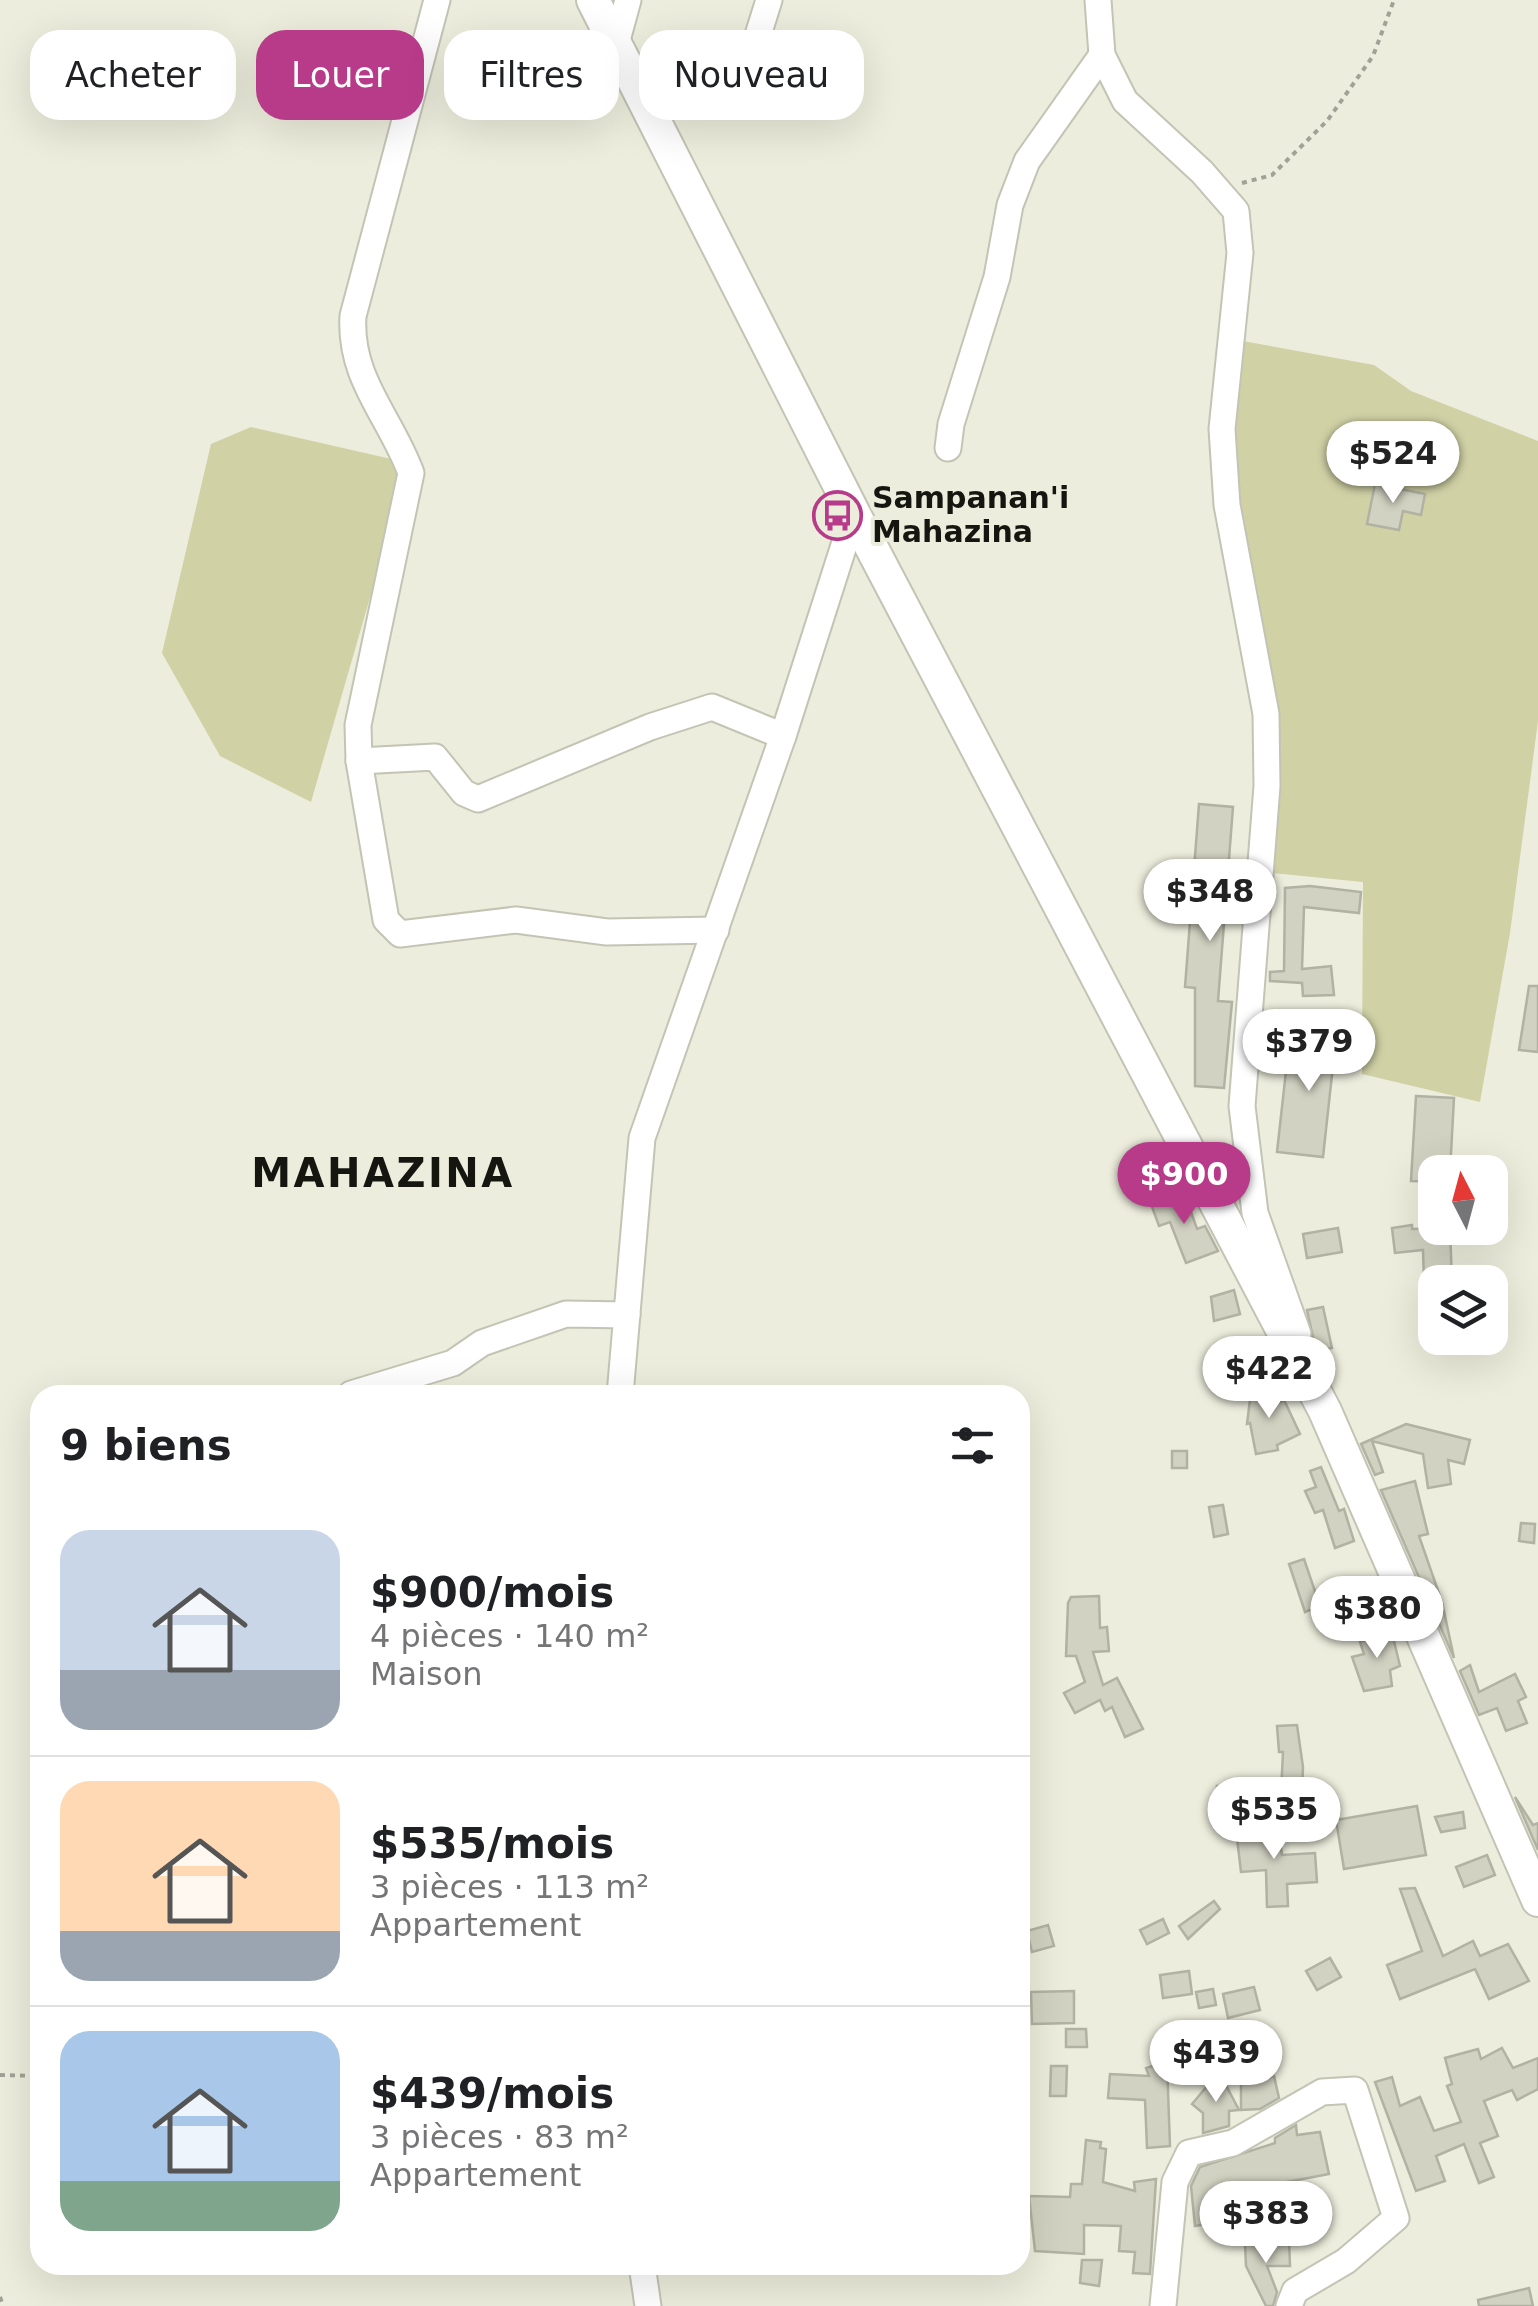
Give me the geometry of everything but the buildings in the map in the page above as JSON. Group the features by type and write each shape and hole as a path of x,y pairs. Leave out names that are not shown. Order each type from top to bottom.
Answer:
{"main road":[{"path":"592,0 608,30"},
{"path":"619,50 639,89"},
{"path":"655,120 854,514 1325,1410 1538,1900"}],"street":[{"path":"437,0 353,316 351,344 357,369 400,442 411,473 406,514 363,687 359,761 386,920 400,934 516,920 607,932 716,930"},
{"path":"619,33 628,0"},
{"path":"760,30 769,0"},
{"path":"1098,0 1102,55 1125,101 1236,210 1240,253 1222,429 1227,505 1266,714 1265,830 1242,1106 1255,1213 1325,1410"},
{"path":"948,448 951,424 997,277 1010,205 1027,161 1102,55"},
{"path":"621,1385 642,1138 783,736 854,514"},
{"path":"359,761 435,757 464,793 478,799 650,728 712,708 783,736"},
{"path":"381,1385 453,1363 482,1343 566,1314 627,1314"},
{"path":"1163,2306 1175,2182 1189,2153 1233,2144 1322,2092 1355,2090 1396,2218 1346,2261 1295,2291 1289,2306"},
{"path":"643,2275 648,2306"}],"path":[{"path":"1218,190 1272,174 1328,121 1374,56 1394,0"},
{"path":"0,2075 30,2076"},
{"path":"0,2297 3,2306"}],"green space":[{"path":"1232,339 1374,365 1411,391 1538,441 1538,721 1510,933 1480,1102 1362,1074 1363,882 1262,872 1267,786 1227,505"},
{"path":"251,427 400,461 403,483 311,802 220,756 162,653 211,444"}],"place":[{"name":"Sampanan'i Mahazina","path":"837,515"}],"district":[{"name":"MAHAZINA","path":"383,1173"}]}
